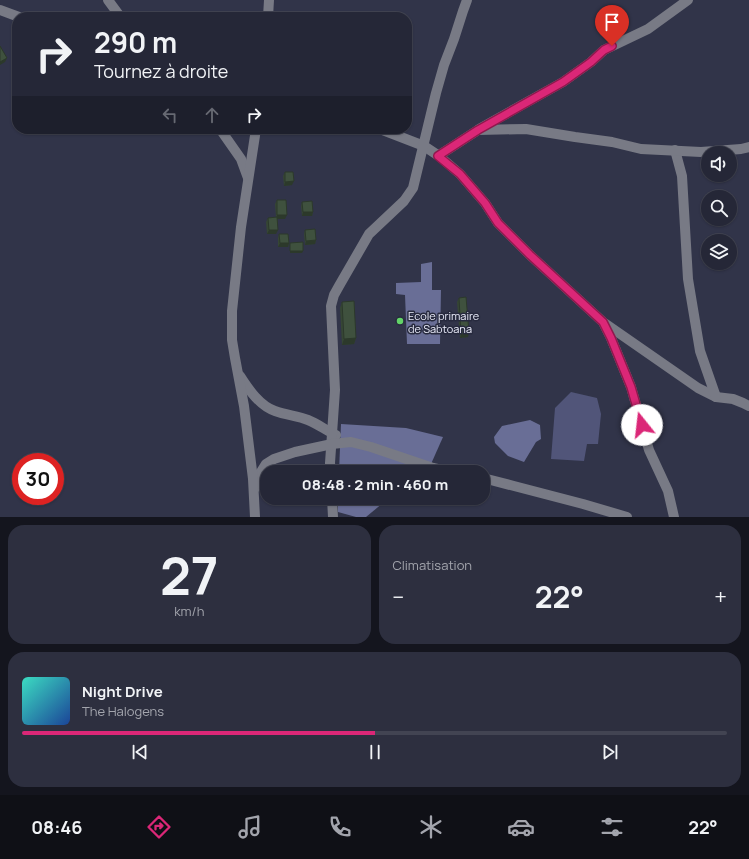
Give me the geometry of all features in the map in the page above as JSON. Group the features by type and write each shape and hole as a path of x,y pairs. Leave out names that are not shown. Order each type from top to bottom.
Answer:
{"street":[{"path":"108,0 116,12"},
{"path":"268,12 269,0"},
{"path":"331,465 332,425 335,390 331,306 334,295 369,234 404,200 413,188 444,65 467,0"},
{"path":"438,156 478,130 563,82 591,62 604,50 648,29 688,0"},
{"path":"0,10 12,14"},
{"path":"478,130 526,129 612,142 641,149 701,152 749,147"},
{"path":"224,134 241,159 248,178"},
{"path":"255,134 241,227 232,311 232,340 244,406 253,479 255,517"},
{"path":"393,134 424,146 460,174 485,203 498,223 530,255 603,322 698,388 716,397 733,399 749,406"},
{"path":"675,150 682,176 689,286 700,351 716,397"},
{"path":"603,322 631,387 649,450 668,491 674,517"},
{"path":"238,374 253,394 267,407 307,420 332,438 371,447 424,465"},
{"path":"254,492 261,472 266,464 274,458 308,450 332,438"},
{"path":"490,480 627,517"},
{"path":"332,505 332,517"}],"shaded area":[{"path":"432,262 432,290 441,290 440,344 407,344 405,295 396,294 396,283 421,282 421,264"},
{"path":"571,392 597,398 601,414 598,444 587,444 584,461 551,459 555,408"},
{"path":"530,420 540,425 541,439 536,442 524,462 508,456 495,443 494,437 502,426"},
{"path":"341,424 406,428 443,437 430,465 339,465"},
{"path":"338,505 381,505 366,517 356,517 338,512"}],"building":[{"path":"0,46 7,58 0,62"},
{"path":"285,172 293,172 294,181 285,182"},
{"path":"277,200 286,200 287,215 277,215"},
{"path":"312,201 313,212 303,212 302,202"},
{"path":"277,217 278,230 269,230 268,218"},
{"path":"315,229 316,240 306,241 305,230"},
{"path":"279,234 288,234 289,243 280,243"},
{"path":"303,242 303,251 290,251 290,243"},
{"path":"466,297 469,333 461,334 459,298"},
{"path":"354,301 356,338 344,339 342,302"}],"place":[{"name":"Ecole primaire de Sabtoana","path":"400,321"}],"route":[{"path":"612,46 604,50 591,62 563,82 478,130 438,156 460,174 485,203 498,223 530,255 603,322 631,387 642,425"}]}
